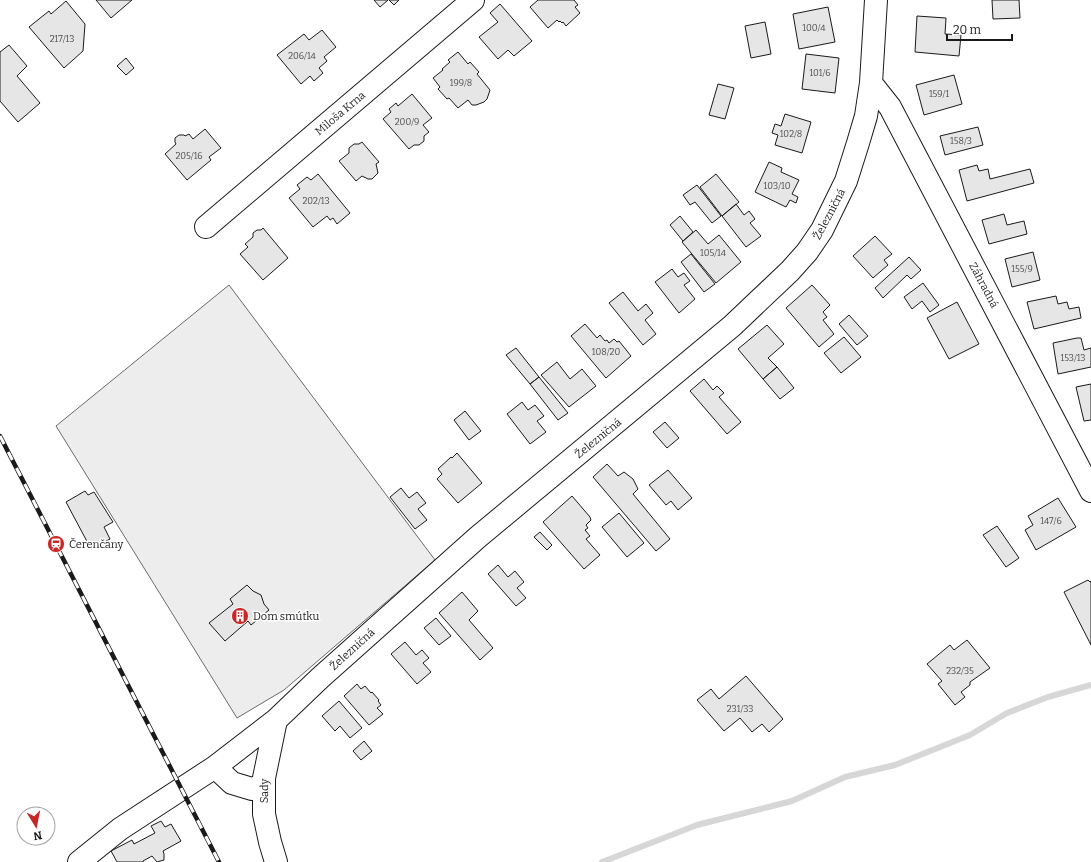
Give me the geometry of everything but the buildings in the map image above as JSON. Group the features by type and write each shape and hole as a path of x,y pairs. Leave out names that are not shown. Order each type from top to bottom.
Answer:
{"street":[{"name":"Miloša Krna","path":"206,227 473,0"},
{"name":"Železničná","path":"79,862 120,829 182,790 215,767 276,720 320,678 478,537 732,326 790,272 822,230 846,180 866,116 871,83 876,0"},
{"name":"Záhradná","path":"871,83 893,114 1091,491"},
{"name":"Sady","path":"276,720 264,778 264,814 276,862"},
{"path":"215,767 232,783 252,789 264,785"}],"shaded area":[{"path":"229,285 435,560 284,690 237,718 56,426"}],"waterway":[{"path":"602,862 697,825 792,801 845,777 895,765 970,735 1007,713 1048,697 1091,685"}],"railway":[{"path":"0,436 219,862"}],"place":[{"name":"Čerenčany","path":"56,544"},
{"name":"Dom smútku","path":"240,616"}]}
